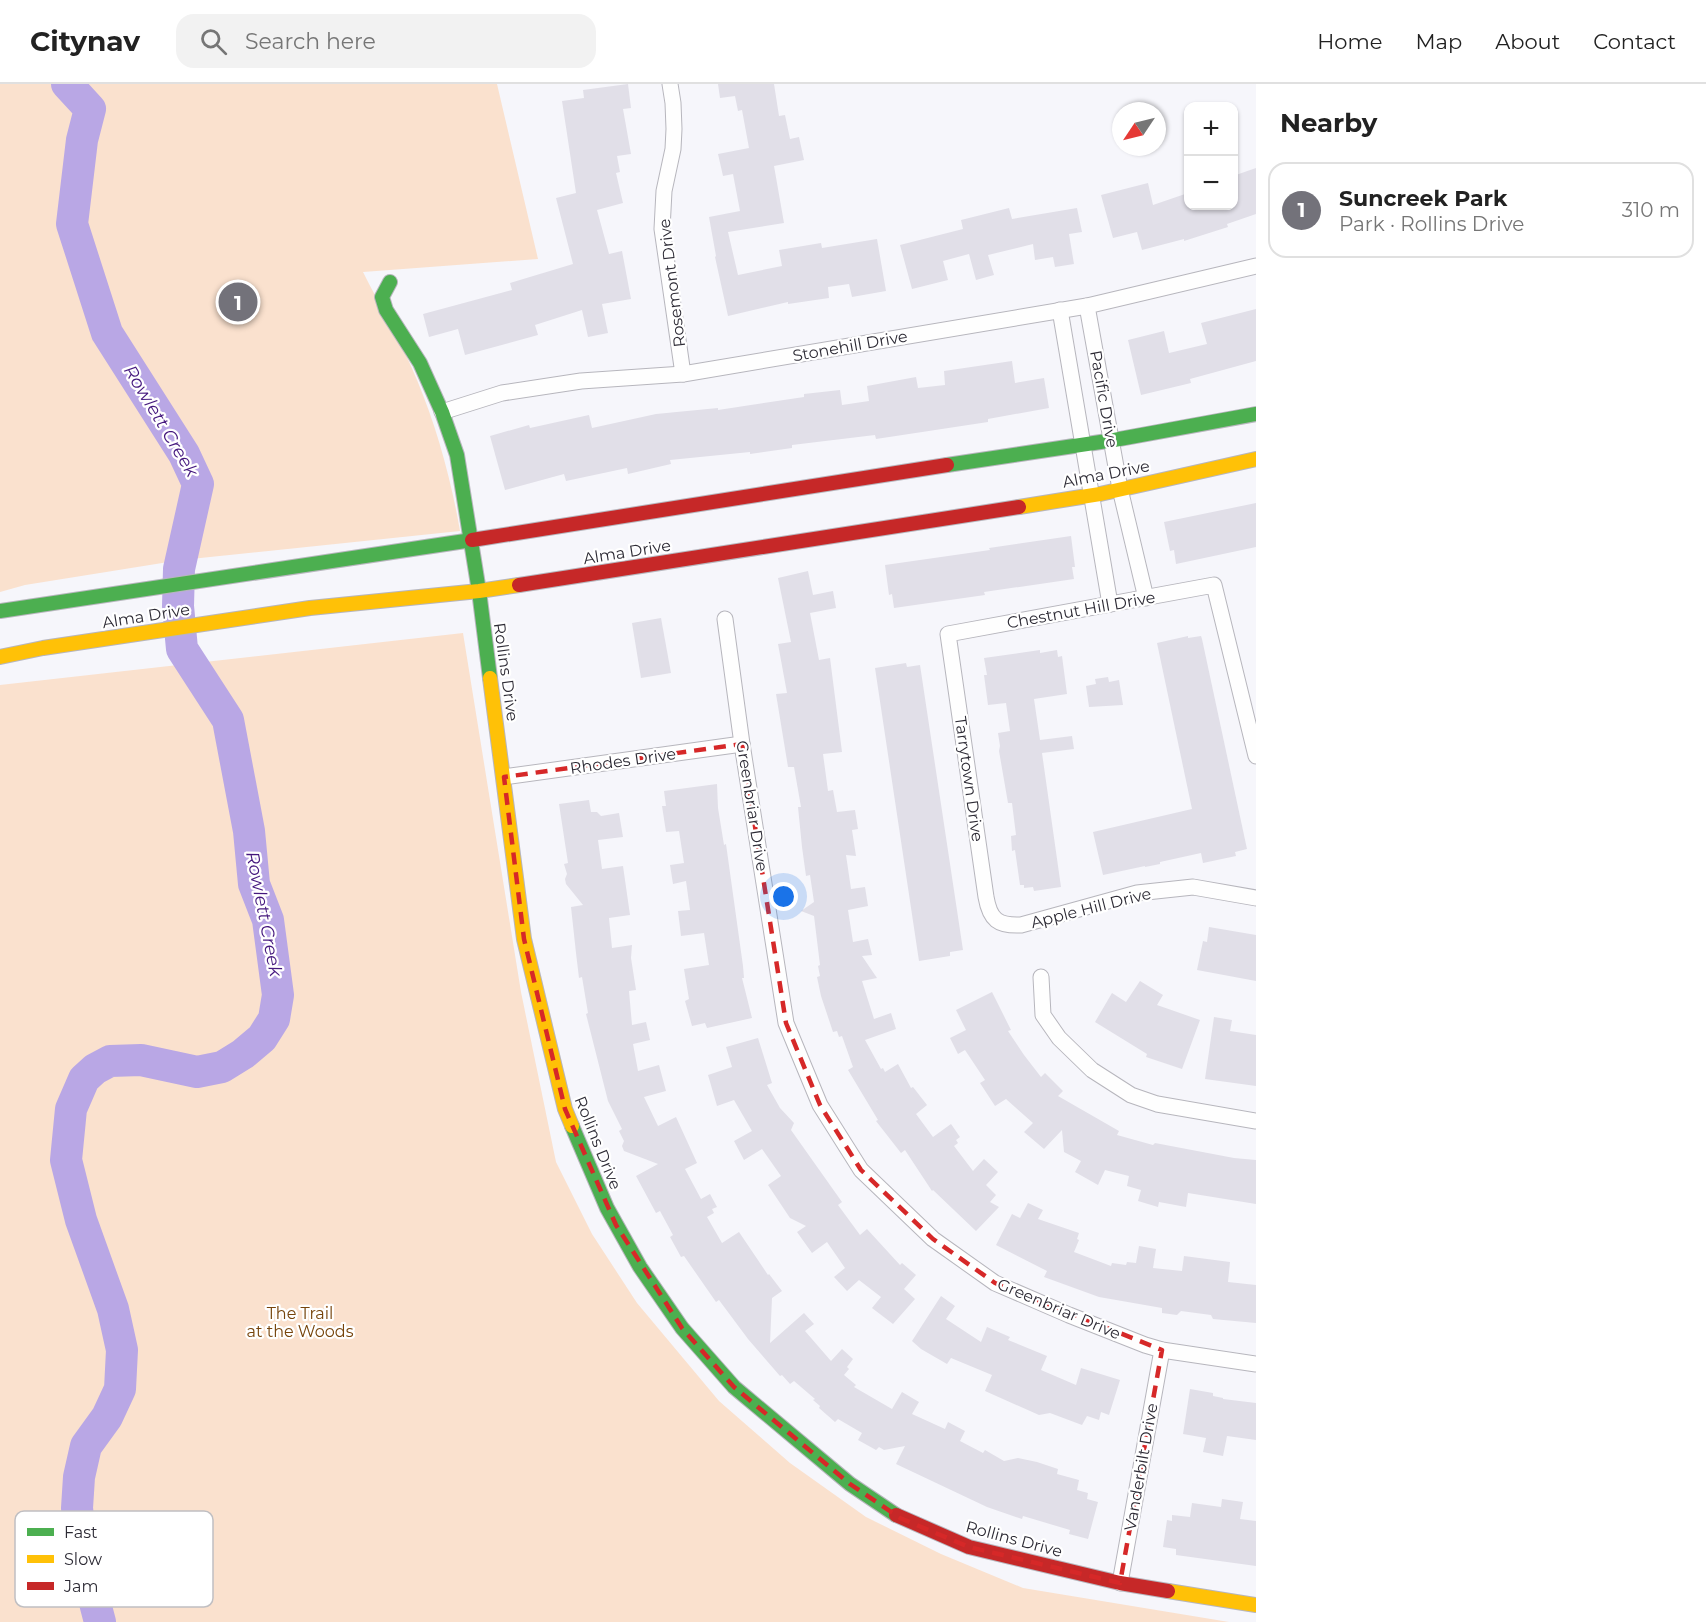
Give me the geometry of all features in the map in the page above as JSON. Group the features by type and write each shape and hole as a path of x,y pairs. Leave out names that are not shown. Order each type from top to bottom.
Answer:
{"main road":[{"name":"Rollins Drive","path":"390,282 382,297 386,310 420,363 442,412 457,455 479,591 524,939 565,1109 612,1217 640,1267 682,1328 734,1387 850,1484 900,1518 969,1547 1120,1583 1256,1605"},
{"name":"Alma Drive","path":"0,611 471,542 979,459 1084,446 1256,414"},
{"name":"Alma Drive","path":"0,657 43,648 310,609 479,591 1091,495 1256,459"}],"street":[{"name":"Rosemont Drive","path":"670,84 673,103 673,149 664,191 662,229 682,374"},
{"name":"Stonehill Drive","path":"442,412 502,393 569,383 682,374 1087,306 1256,266"},
{"name":"Pacific Drive","path":"1087,306 1120,489 1146,598"},
{"name":"Pacific Drive","path":"1060,310 1110,604"},
{"name":"Chestnut Hill Drive","path":"948,634 1214,585 1256,756"},
{"name":"Greenbriar Drive","path":"725,619 742,744 786,1023 820,1106 861,1170 933,1239 995,1283 1069,1315 1162,1350 1256,1364"},
{"name":"Tarrytown Drive","path":"948,634 986,897 989,911 997,921"},
{"name":"Rhodes Drive","path":"504,777 742,744"},
{"name":"Apple Hill Drive","path":"997,921 1007,926 1021,925 1137,893 1193,887 1256,898"},
{"path":"1041,977 1043,1015 1059,1038 1092,1070 1131,1095 1156,1104 1256,1121"},
{"name":"Vanderbilt Drive","path":"1120,1583 1162,1350"}],"highlighted area":[{"path":"742,744 786,1023 820,1105 861,1170 933,1239 995,1283 1162,1350 1120,1583 969,1547 900,1518 850,1484 734,1387 682,1328 616,1225 565,1109 524,939 504,777"}],"green space":[{"path":"0,84 497,84 538,259 363,272 405,353 424,398 443,454 460,531 181,560 25,585 0,592"},
{"name":"The Trail at the Woods","path":"463,633 521,992 556,1162 592,1234 637,1303 719,1401 790,1463 866,1517 941,1554 1023,1588 1229,1622 0,1622 0,685"}],"building":[{"path":"628,84 631,108 623,109 631,154 617,156 620,172 616,173 623,203 597,210 609,254 622,251 631,299 602,304 608,333 588,337 582,310 535,325 538,335 465,355 458,329 429,337 423,314 512,290 510,283 573,264 556,198 576,193 562,101 584,98 583,90"},
{"path":"718,84 774,84 779,116 785,115 790,139 799,137 804,160 774,166 784,223 728,232 738,275 782,266 779,250 821,243 822,248 877,239 886,291 852,297 849,284 828,287 829,298 788,304 788,302 728,316 709,217 740,211 733,174 723,176 718,154 749,148 742,110 738,111 735,96 720,98"},
{"path":"1256,168 1256,214 1227,224 1228,227 1184,241 1184,239 1142,250 1137,232 1113,238 1101,195 1148,183 1153,205 1184,194 1184,210 1238,210 1238,174"},
{"path":"1009,208 1012,219 1077,208 1082,232 1069,234 1074,264 1055,267 1053,257 1035,260 1033,244 988,255 994,275 976,280 969,254 943,261 948,280 912,289 900,245 963,229 961,220"},
{"path":"1256,309 1256,361 1190,379 1191,383 1141,395 1128,340 1164,331 1169,353 1207,344 1201,323"},
{"path":"1012,361 1015,383 1044,378 1049,408 988,419 988,422 876,439 875,435 792,445 792,448 750,454 750,452 670,460 671,464 628,474 627,468 566,481 564,474 505,490 490,436 529,425 530,428 589,415 592,428 656,414 718,408 718,410 804,397 804,394 840,390 842,405 869,401 867,386 916,377 918,388 945,385 944,371"},
{"path":"1256,503 1256,547 1176,564 1174,550 1170,551 1164,522"},
{"path":"1071,536 1075,567 1072,567 1074,579 894,608 892,594 889,595 885,565"},
{"path":"808,571 813,595 833,591 836,608 810,613 819,660 830,658 842,752 823,754 828,791 833,790 837,812 855,810 858,829 852,830 856,856 846,855 851,889 865,887 868,906 848,910 853,942 868,939 872,955 862,956 877,978 862,981 874,1019 891,1013 896,1029 865,1040 881,1069 883,1068 885,1072 898,1064 911,1088 913,1087 927,1105 916,1114 933,1137 951,1124 960,1137 954,1146 973,1171 984,1159 998,1172 986,1185 996,1195 990,1202 999,1207 976,1231 932,1191 905,1150 901,1153 876,1121 878,1120 848,1070 853,1067 842,1036 839,1037 837,1031 833,1032 821,996 817,977 820,976 818,966 820,965 814,916 801,911 814,902 810,875 806,876 802,847 798,807 801,807 794,767 788,767 776,694 787,693 778,644 791,642 778,578"},
{"path":"661,618 671,673 641,678 632,623"},
{"path":"1188,636 1188,638 1201,636 1202,639 1247,849 1235,852 1236,856 1203,863 1201,853 1103,875 1093,832 1192,809 1157,643"},
{"path":"1040,650 1040,653 1057,650 1058,657 1062,656 1067,694 1034,699 1040,740 1072,736 1074,749 1042,753 1061,887 1034,891 1033,887 1024,888 1024,885 1020,885 1015,850 1012,851 1011,836 1016,835 1012,803 1008,803 998,733 1010,731 1006,703 988,705 984,658"},
{"path":"906,663 907,667 920,665 963,950 950,952 950,956 919,961 875,668"},
{"path":"1108,677 1109,682 1119,680 1123,705 1089,707 1086,686 1096,684 1095,679"},
{"path":"717,784 718,808 724,845 726,844 743,966 744,978 742,978 752,1018 707,1028 705,1023 692,1026 685,1001 689,999 684,969 709,965 704,933 681,936 678,911 690,910 686,881 673,884 670,865 684,863 679,831 666,832 662,806 666,806 664,791"},
{"path":"589,800 591,812 597,812 601,816 619,813 623,837 598,840 602,869 623,866 630,915 609,918 612,948 632,945 631,958 636,990 629,991 632,1025 646,1022 650,1040 633,1044 638,1071 659,1065 666,1091 644,1097 658,1126 676,1117 697,1163 685,1169 701,1199 710,1194 717,1207 712,1209 714,1213 707,1217 722,1243 739,1232 768,1275 782,1291 772,1298 770,1343 804,1313 814,1324 805,1331 831,1361 842,1349 853,1359 844,1375 856,1385 854,1387 892,1409 902,1392 919,1402 912,1414 945,1429 948,1422 965,1431 960,1441 983,1453 985,1450 1004,1461 1018,1458 1037,1462 1058,1469 1057,1474 1079,1480 1077,1490 1088,1493 1087,1499 1098,1502 1088,1539 1069,1534 1070,1530 1023,1516 1022,1519 987,1507 896,1464 905,1446 884,1450 879,1447 876,1450 858,1440 862,1433 838,1419 835,1422 819,1408 820,1406 813,1400 815,1399 794,1381 790,1384 782,1375 780,1376 719,1300 716,1302 684,1256 681,1257 670,1237 673,1235 660,1211 656,1213 636,1176 658,1164 624,1151 622,1146 624,1141 619,1131 622,1129 608,1101 586,1014 588,1013 582,977 579,978 571,907 583,905 566,884 567,874 564,864 568,863 559,804"},
{"path":"1209,927 1256,935 1256,981 1197,970 1203,941 1207,942"},
{"path":"1140,981 1163,995 1157,1005 1200,1020 1182,1069 1146,1057 1147,1054 1095,1022 1112,993 1126,1002"},
{"path":"992,992 1011,1030 1008,1031 1041,1077 1045,1073 1063,1091 1058,1096 1119,1131 1117,1135 1153,1145 1155,1143 1256,1160 1256,1204 1188,1193 1186,1207 1159,1202 1158,1207 1138,1201 1141,1190 1127,1186 1129,1176 1105,1170 1098,1185 1075,1172 1081,1161 1064,1152 1062,1130 1044,1149 1024,1132 1033,1123 1006,1099 995,1106 980,1083 985,1080 965,1050 958,1054 950,1038 966,1030 956,1010"},
{"path":"1214,1017 1232,1020 1230,1031 1256,1035 1256,1086 1205,1079"},
{"path":"758,1038 772,1083 767,1085 780,1108 794,1123 791,1130 842,1202 838,1205 860,1235 867,1229 900,1265 902,1263 916,1275 904,1289 915,1299 893,1324 872,1308 881,1297 859,1280 847,1291 834,1277 845,1268 827,1242 812,1253 797,1232 806,1226 790,1218 768,1185 781,1176 762,1149 744,1160 734,1141 752,1131 734,1100 717,1106 708,1075 732,1067 726,1047"},
{"path":"1028,1203 1043,1210 1038,1219 1079,1233 1074,1252 1111,1266 1112,1263 1126,1265 1127,1262 1136,1263 1139,1246 1156,1249 1153,1268 1182,1271 1184,1256 1230,1262 1228,1282 1256,1285 1256,1323 1213,1319 1211,1315 1181,1311 1177,1315 1162,1313 1162,1308 1099,1297 1044,1277 1047,1271 996,1245 1012,1214 1020,1218"},
{"path":"941,1296 955,1306 946,1319 981,1342 987,1327 1010,1337 1008,1340 1047,1356 1041,1370 1076,1385 1081,1368 1120,1380 1109,1415 1101,1412 1099,1420 1087,1416 1082,1425 1050,1413 1039,1415 985,1391 992,1375 951,1358 947,1364 921,1349 912,1341"},
{"path":"1190,1389 1213,1393 1213,1396 1223,1399 1256,1403 1256,1440 1227,1436 1223,1456 1203,1452 1206,1438 1183,1434"},
{"path":"1222,1499 1243,1502 1240,1519 1256,1521 1256,1566 1176,1555 1176,1549 1163,1547 1167,1520 1172,1521 1172,1515 1190,1517 1192,1503 1221,1507"}],"waterway":[{"name":"Rowlett Creek","path":"67,84 90,109 82,140 72,224 107,333 184,454 198,484 179,569 178,606 182,649 228,720 249,831 254,884 268,920 278,995 274,1019 262,1038 243,1054 222,1067 197,1072 141,1060 110,1061 95,1069 84,1079 71,1109 66,1160 81,1220 113,1309 122,1350 120,1389 107,1417 86,1446 79,1477 77,1511"},
{"name":"Rowlett Creek","path":"96,1607 100,1622"}],"traffic: fast":[{"path":"390,282 382,297 386,310 420,363 442,412 457,455 479,591 490,678"},
{"path":"947,465 1114,440 1256,414"},
{"path":"0,611 472,540"},
{"path":"572,1126 607,1208 640,1267 682,1328 734,1387 850,1484 896,1515"}],"traffic: slow":[{"path":"1019,507 1100,494 1256,459"},
{"path":"0,657 43,648 310,608 519,585"},
{"path":"490,678 524,939 565,1109 572,1126"},
{"path":"1168,1591 1256,1605"}],"traffic: jam":[{"path":"472,540 947,465"},
{"path":"519,585 1019,507"},
{"path":"896,1515 969,1547 1120,1583 1168,1591"}],"place":[{"name":"Suncreek Park","path":"238,302"}]}
